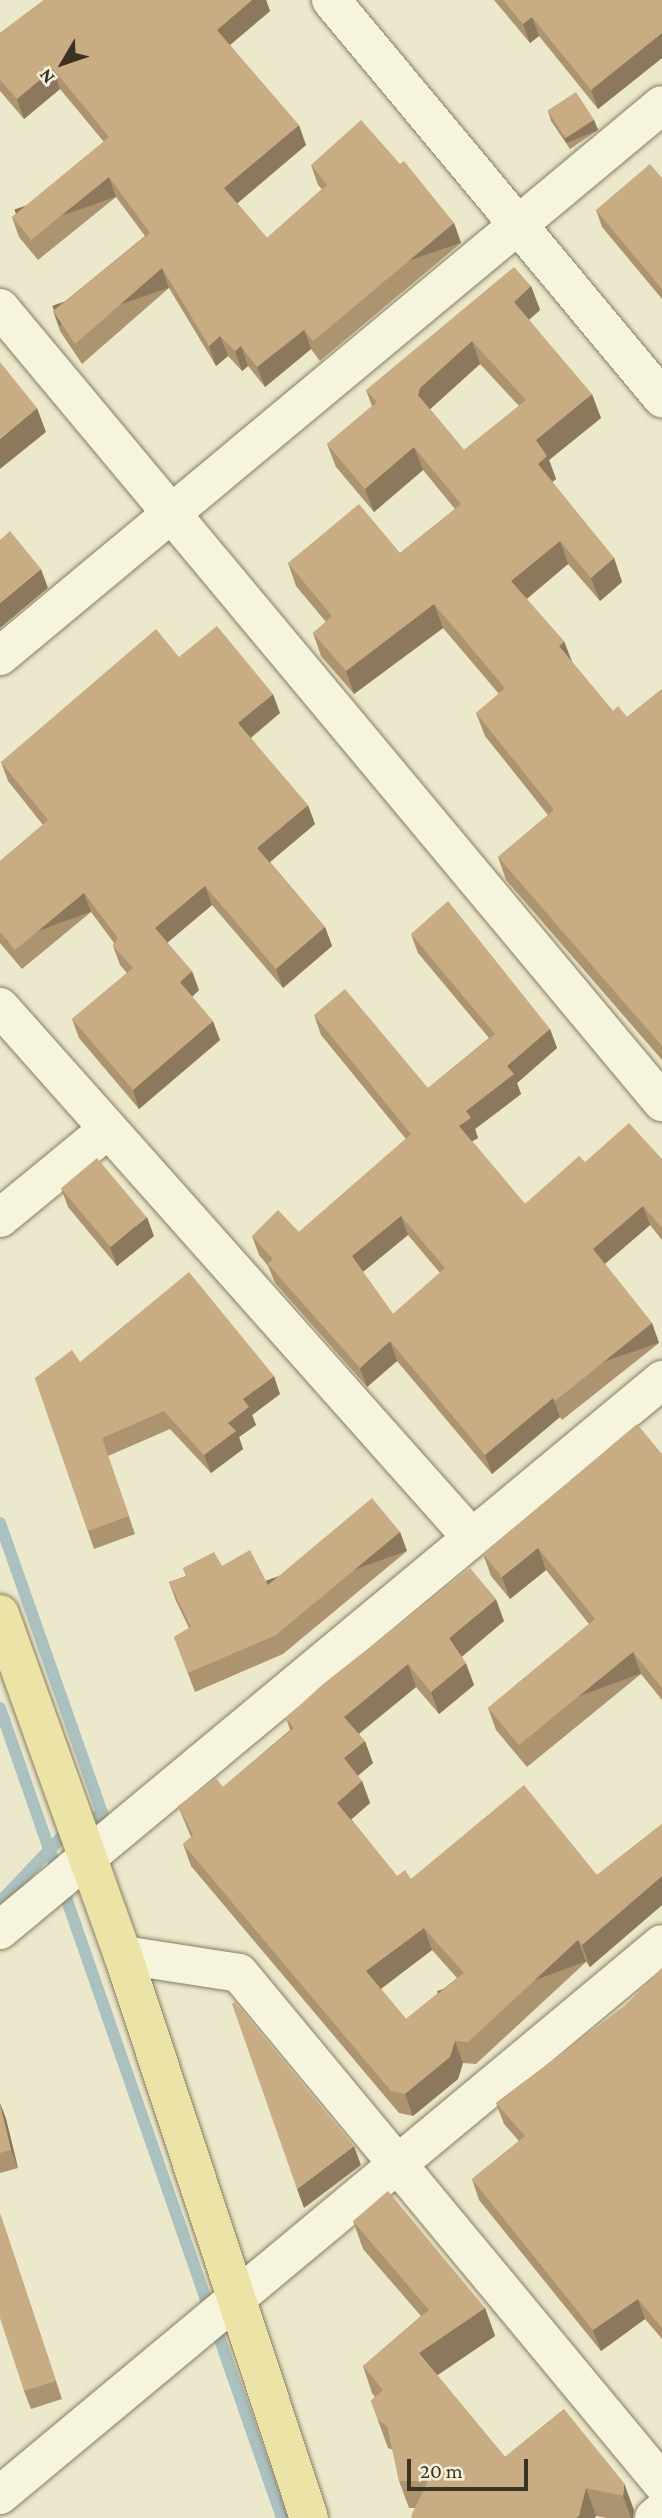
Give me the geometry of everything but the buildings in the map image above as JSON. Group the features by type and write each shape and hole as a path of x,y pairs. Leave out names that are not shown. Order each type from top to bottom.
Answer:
{"main road":[{"path":"0,1614 123,1955 309,2518"}],"street":[{"path":"331,0 662,398"},
{"path":"0,656 662,105"},
{"path":"0,308 662,1102"},
{"path":"0,1007 106,1131 472,1538"},
{"path":"0,1218 106,1131"},
{"path":"0,1930 472,1538 660,1386"},
{"path":"0,2495 662,1944"},
{"path":"123,1955 239,1973 662,2483"},
{"path":"654,2518 662,2511"}],"waterway":[{"path":"0,1523 103,1815 74,1824 0,1902"},
{"path":"0,1708 282,2518"}]}
